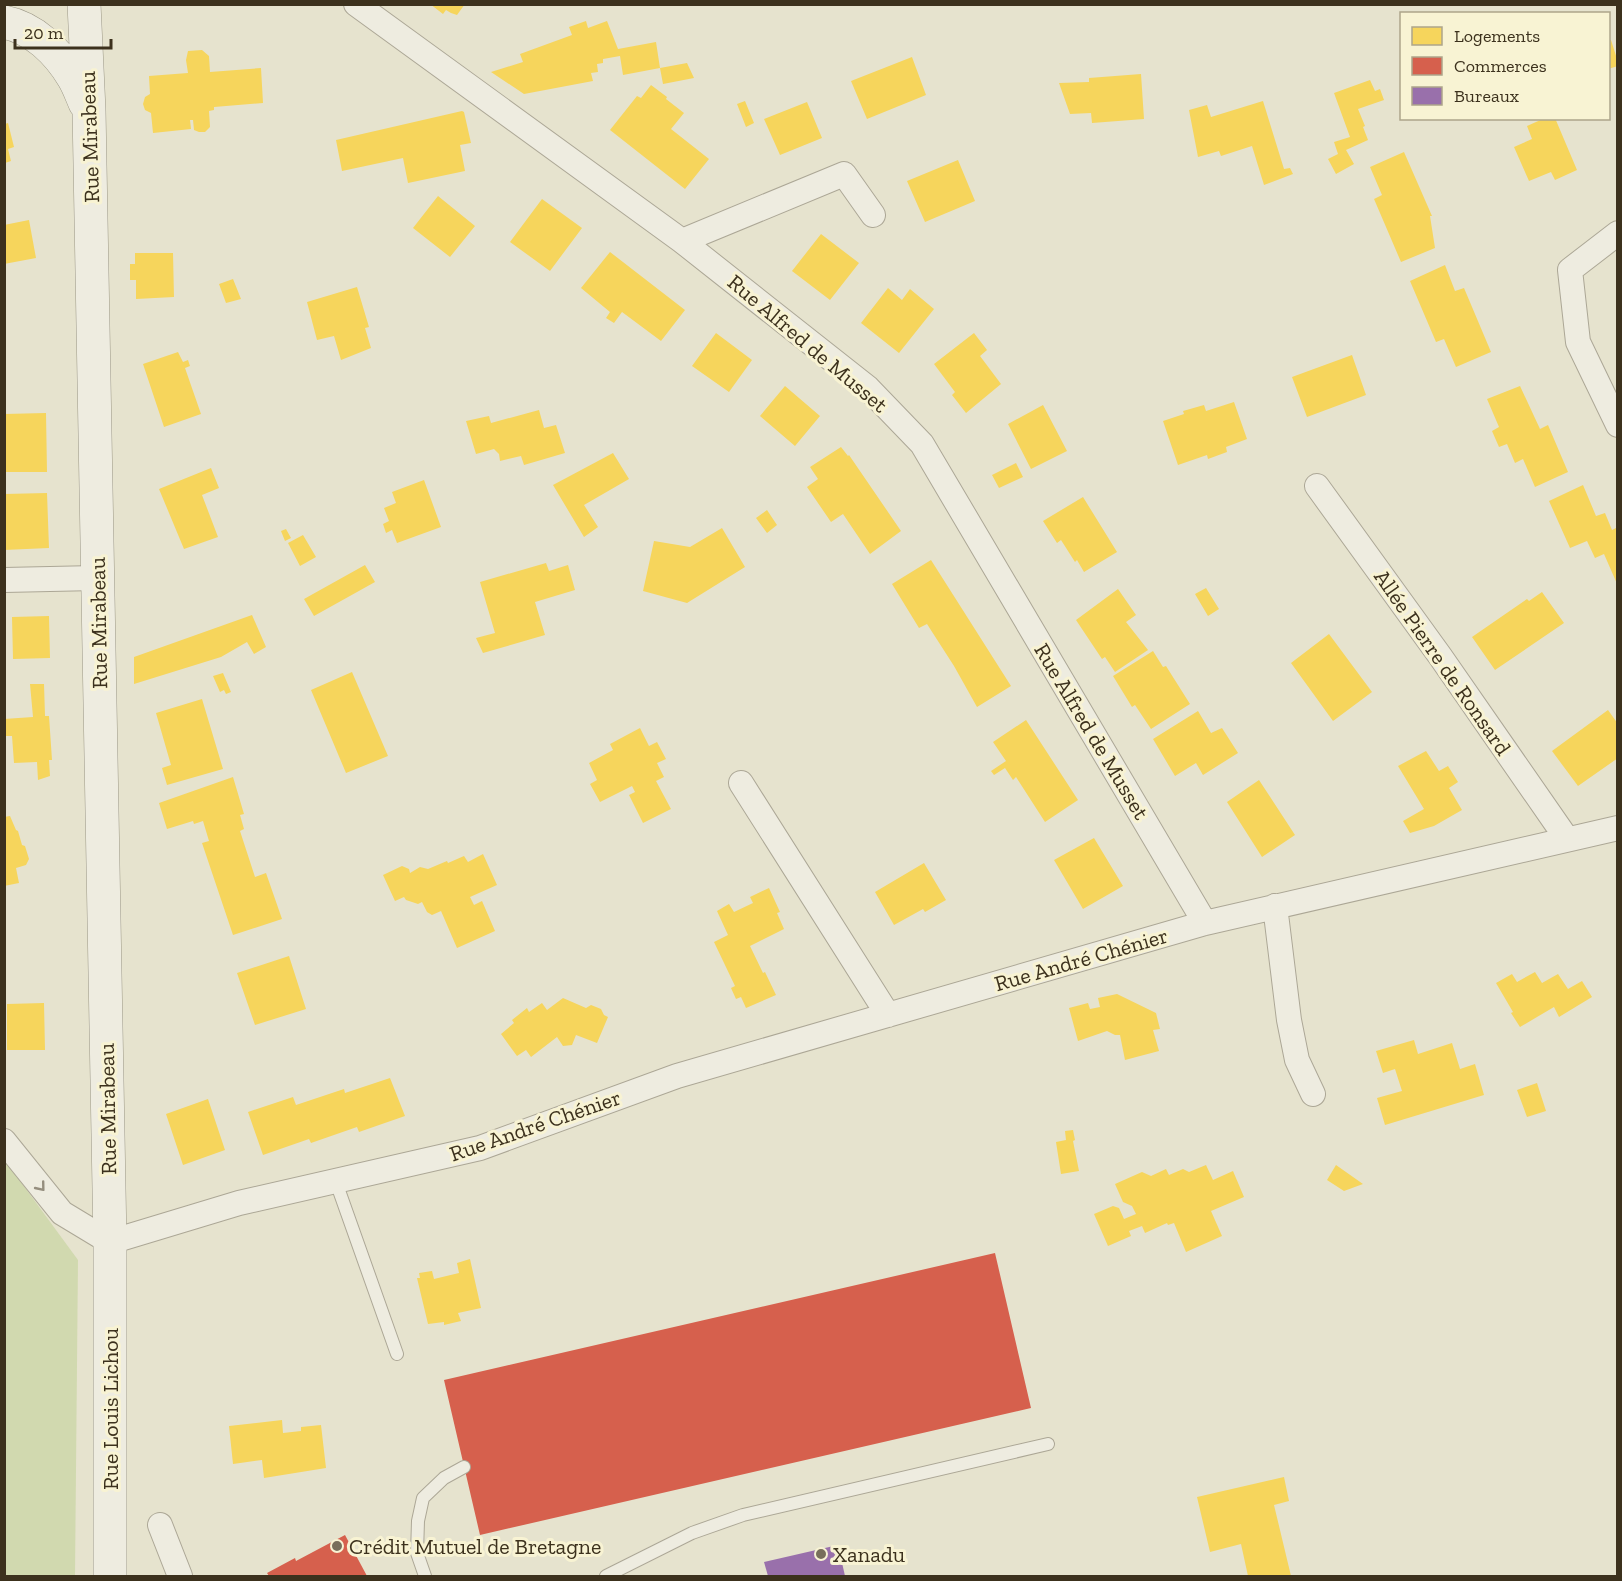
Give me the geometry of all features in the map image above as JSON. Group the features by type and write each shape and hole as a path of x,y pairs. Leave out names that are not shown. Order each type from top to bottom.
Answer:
{"main road":[{"name":"Rue Mirabeau","path":"84,4 96,470 96,578 110,1242"},
{"path":"4,22 30,31 54,51 74,77 88,110"},
{"name":"Rue Louis Lichou","path":"110,1242 110,1576"}],"street":[{"name":"Rue Alfred de Musset","path":"356,4 682,241 868,388 922,444 1205,923"},
{"path":"682,241 844,174 873,215"},
{"path":"1617,233 1570,270 1578,342 1617,425"},
{"name":"Allée Pierre de Ronsard","path":"1317,486 1440,656 1567,839"},
{"path":"4,580 96,578"},
{"path":"741,783 888,1015"},
{"name":"Rue André Chénier","path":"110,1242 240,1203 480,1148 677,1076 1205,923 1617,828"},
{"path":"1275,906 1291,1030 1298,1060 1313,1094"},
{"path":"4,1141 62,1213 110,1242"},
{"path":"160,1525 180,1576"}],"lane":[{"path":"336,1182 397,1354"},
{"path":"606,1576 692,1533 743,1515 1048,1444"},
{"path":"425,1576 417,1553 417,1521 423,1498 444,1478 464,1467"}],"green space":[{"path":"4,1159 78,1260 75,1576 5,1576"}],"building: Logements":[{"path":"430,4 465,4 457,15 446,10 443,14"},
{"path":"586,21 588,28 607,21 618,49 656,42 660,68 623,75 620,56 603,59 603,63 597,64 598,72 591,73 593,81 524,94 491,72 523,62 520,54 572,35 569,27"},
{"path":"1610,40 1618,62 1618,66 1610,68"},
{"path":"202,50 209,56 210,72 261,68 263,103 214,107 214,110 209,111 210,127 205,132 194,130 193,120 190,120 191,129 153,133 151,113 145,110 143,104 145,97 150,94 149,76 188,73 186,60 188,51"},
{"path":"912,57 926,95 867,119 851,81"},
{"path":"687,63 694,78 663,84 660,68"},
{"path":"1141,74 1144,119 1092,123 1091,113 1070,114 1059,83 1089,82 1089,78"},
{"path":"1370,80 1375,91 1380,89 1384,100 1358,109 1368,140 1346,150 1354,164 1336,174 1328,159 1338,154 1334,142 1350,137 1334,93"},
{"path":"651,85 684,113 671,129 709,159 685,189 610,130 637,96 641,98"},
{"path":"745,101 754,123 746,127 737,104"},
{"path":"1263,101 1284,169 1290,168 1293,174 1264,185 1252,146 1221,156 1219,151 1198,157 1189,110 1207,105 1211,117"},
{"path":"807,102 822,138 780,155 764,119"},
{"path":"462,111 471,143 460,145 465,171 408,183 403,158 342,171 336,140"},
{"path":"1540,120 1556,120 1577,170 1555,180 1551,172 1529,181 1514,147 1532,139 1527,126"},
{"path":"8,123 14,147 8,149 11,161 5,163 5,124"},
{"path":"1404,152 1432,216 1430,216 1435,248 1401,262 1374,199 1382,195 1370,167"},
{"path":"958,160 975,201 925,222 907,181"},
{"path":"438,196 475,226 450,257 413,228"},
{"path":"542,199 582,228 550,271 510,242"},
{"path":"29,220 36,258 4,264 4,225"},
{"path":"821,234 859,263 830,300 792,271"},
{"path":"610,252 685,310 661,341 622,312 614,323 606,318 610,312 581,288"},
{"path":"135,253 173,253 174,297 136,299 136,280 130,280 130,264 135,264"},
{"path":"1445,265 1455,291 1464,288 1491,352 1456,367 1444,339 1436,342 1410,281"},
{"path":"233,279 241,299 226,303 219,284"},
{"path":"357,287 369,327 365,328 371,348 341,360 334,336 317,340 307,302"},
{"path":"888,288 902,300 910,289 934,309 899,353 861,323"},
{"path":"716,333 752,360 729,392 692,366"},
{"path":"974,333 987,350 980,356 1001,384 966,413 952,395 955,392 934,364"},
{"path":"178,352 183,362 188,360 190,366 185,368 201,414 164,427 143,364"},
{"path":"1352,355 1366,395 1307,417 1292,377"},
{"path":"785,386 820,416 795,446 760,416"},
{"path":"1520,386 1540,429 1548,425 1568,472 1535,487 1523,459 1515,463 1507,444 1499,447 1492,431 1499,427 1487,399"},
{"path":"1234,402 1247,439 1226,447 1227,452 1208,459 1207,455 1178,465 1163,421 1184,414 1183,411 1204,405 1206,411"},
{"path":"1043,405 1067,451 1031,469 1008,424"},
{"path":"539,410 544,428 556,425 565,453 524,465 521,456 500,461 499,454 494,449 476,454 466,421 489,416 491,423"},
{"path":"46,413 47,472 4,472 4,414"},
{"path":"841,447 849,455 901,531 870,554 843,514 831,522 807,487 818,479 810,467"},
{"path":"613,453 629,479 584,505 598,527 584,537 553,485"},
{"path":"1016,463 1023,477 999,488 992,475"},
{"path":"211,468 219,488 202,495 218,537 184,549 159,489"},
{"path":"424,480 441,527 397,543 392,530 386,533 383,524 389,521 384,508 396,503 392,492"},
{"path":"1583,485 1596,516 1605,513 1612,530 1618,527 1618,586 1604,554 1595,558 1587,541 1570,548 1549,501"},
{"path":"47,493 49,548 4,550 4,494"},
{"path":"1083,497 1117,552 1084,572 1061,540 1057,543 1043,521"},
{"path":"767,510 777,525 767,533 756,518"},
{"path":"722,528 745,567 687,603 643,591 654,541 690,547"},
{"path":"286,529 291,538 285,541 281,531"},
{"path":"303,535 316,557 300,566 288,543"},
{"path":"931,560 1011,686 977,707 927,624 919,628 892,584"},
{"path":"546,563 549,571 568,565 575,590 535,602 545,635 483,653 476,638 495,633 480,582"},
{"path":"365,565 375,582 314,616 304,599"},
{"path":"1206,588 1219,609 1208,616 1195,594"},
{"path":"1118,589 1136,615 1126,622 1148,650 1115,672 1105,657 1102,659 1076,620"},
{"path":"1542,592 1564,623 1495,670 1472,637 1527,599 1529,601"},
{"path":"252,615 266,647 254,654 247,642 221,657 134,684 134,657"},
{"path":"49,616 50,658 13,659 12,617"},
{"path":"1329,634 1372,692 1333,721 1291,663"},
{"path":"1153,651 1163,667 1166,666 1190,704 1151,729 1135,705 1132,707 1113,676"},
{"path":"352,672 388,756 346,773 311,690"},
{"path":"223,673 231,692 226,694 224,690 220,692 213,676"},
{"path":"30,684 44,684 45,716 49,716 52,760 49,760 50,776 38,780 37,762 14,763 12,736 4,736 4,719 33,717"},
{"path":"202,699 223,769 167,785 162,768 171,765 156,713"},
{"path":"1608,710 1618,724 1618,758 1578,786 1552,751"},
{"path":"1198,711 1211,733 1222,728 1238,753 1203,775 1196,763 1175,776 1153,739"},
{"path":"1026,720 1078,800 1045,822 1016,777 1013,780 1005,768 994,775 991,771 1006,761 993,742"},
{"path":"640,728 649,746 657,742 666,759 657,763 664,777 656,781 671,809 643,823 629,795 635,792 632,786 600,802 590,784 597,780 589,763 613,750 610,744"},
{"path":"1426,751 1439,771 1448,766 1458,782 1449,788 1462,810 1434,826 1410,833 1403,821 1424,809 1398,766"},
{"path":"233,777 244,814 240,815 244,829 240,831 255,877 266,873 282,919 233,935 202,843 209,841 203,821 194,824 193,821 167,829 159,803"},
{"path":"1259,780 1295,835 1262,857 1227,802"},
{"path":"10,816 29,859 26,865 16,868 19,883 4,886 4,817"},
{"path":"1094,838 1123,886 1083,909 1054,860"},
{"path":"483,854 497,885 470,897 474,905 482,901 495,931 457,948 441,911 432,915 427,912 422,902 418,904 404,897 395,901 383,875 402,866 409,869 410,873 420,867 428,869 464,856 468,862"},
{"path":"924,863 946,900 925,912 923,909 894,925 875,892"},
{"path":"769,888 780,912 777,913 784,929 750,946 776,995 746,1008 741,997 736,999 731,988 735,986 714,942 728,935 717,911 729,904 734,912 753,903 750,897"},
{"path":"289,956 306,1009 255,1025 237,973"},
{"path":"1535,972 1542,983 1558,974 1568,989 1582,981 1592,997 1559,1017 1554,1007 1520,1027 1496,983 1512,974 1517,982"},
{"path":"1117,994 1156,1013 1160,1029 1153,1030 1159,1051 1125,1060 1120,1035 1107,1031 1078,1041 1069,1008 1088,1003 1090,1009 1100,1007 1098,998"},
{"path":"563,998 586,1008 591,1005 601,1009 608,1017 597,1043 576,1035 572,1045 563,1046 557,1037 531,1057 526,1050 517,1056 501,1034 514,1023 512,1020 527,1008 529,1012 542,1003 547,1010"},
{"path":"44,1003 45,1050 7,1050 7,1004"},
{"path":"1414,1040 1418,1054 1452,1043 1460,1069 1475,1064 1484,1095 1385,1125 1377,1098 1402,1091 1395,1069 1383,1073 1376,1051"},
{"path":"390,1078 405,1116 359,1132 357,1127 311,1143 309,1139 263,1155 248,1112 293,1097 296,1105 344,1089 345,1093"},
{"path":"1537,1083 1546,1111 1527,1117 1517,1090"},
{"path":"208,1099 225,1150 183,1165 166,1114"},
{"path":"1073,1130 1079,1171 1061,1174 1056,1142 1066,1140 1065,1131"},
{"path":"1206,1165 1213,1180 1233,1171 1244,1197 1211,1211 1222,1236 1186,1252 1174,1223 1168,1225 1167,1223 1145,1233 1142,1226 1129,1231 1131,1236 1108,1246 1094,1214 1113,1206 1119,1208 1124,1219 1136,1214 1132,1206 1123,1202 1115,1184 1142,1172 1151,1176 1166,1169 1169,1175 1183,1169 1189,1172"},
{"path":"1336,1165 1363,1184 1344,1191 1327,1180"},
{"path":"470,1259 481,1308 458,1313 461,1321 444,1325 444,1322 428,1324 417,1278 420,1278 419,1273 432,1271 434,1279 459,1273 457,1263"},
{"path":"282,1420 283,1433 301,1431 301,1427 321,1425 326,1468 264,1478 262,1460 233,1464 229,1426"},
{"path":"1284,1477 1289,1501 1274,1505 1291,1576 1248,1576 1241,1544 1210,1552 1197,1497"}],"building: Commerces":[{"path":"995,1253 1031,1408 480,1535 444,1380"},
{"name":"Crédit Mutuel de Bretagne","path":"345,1535 367,1576 269,1576 267,1573 295,1558 296,1561"}],"building: Bureaux":[{"name":"Xanadu","path":"838,1545 845,1576 768,1576 764,1562"}],"place":[{"name":"Crédit Mutuel de Bretagne","path":"337,1546"},
{"name":"Xanadu","path":"821,1554"}]}
